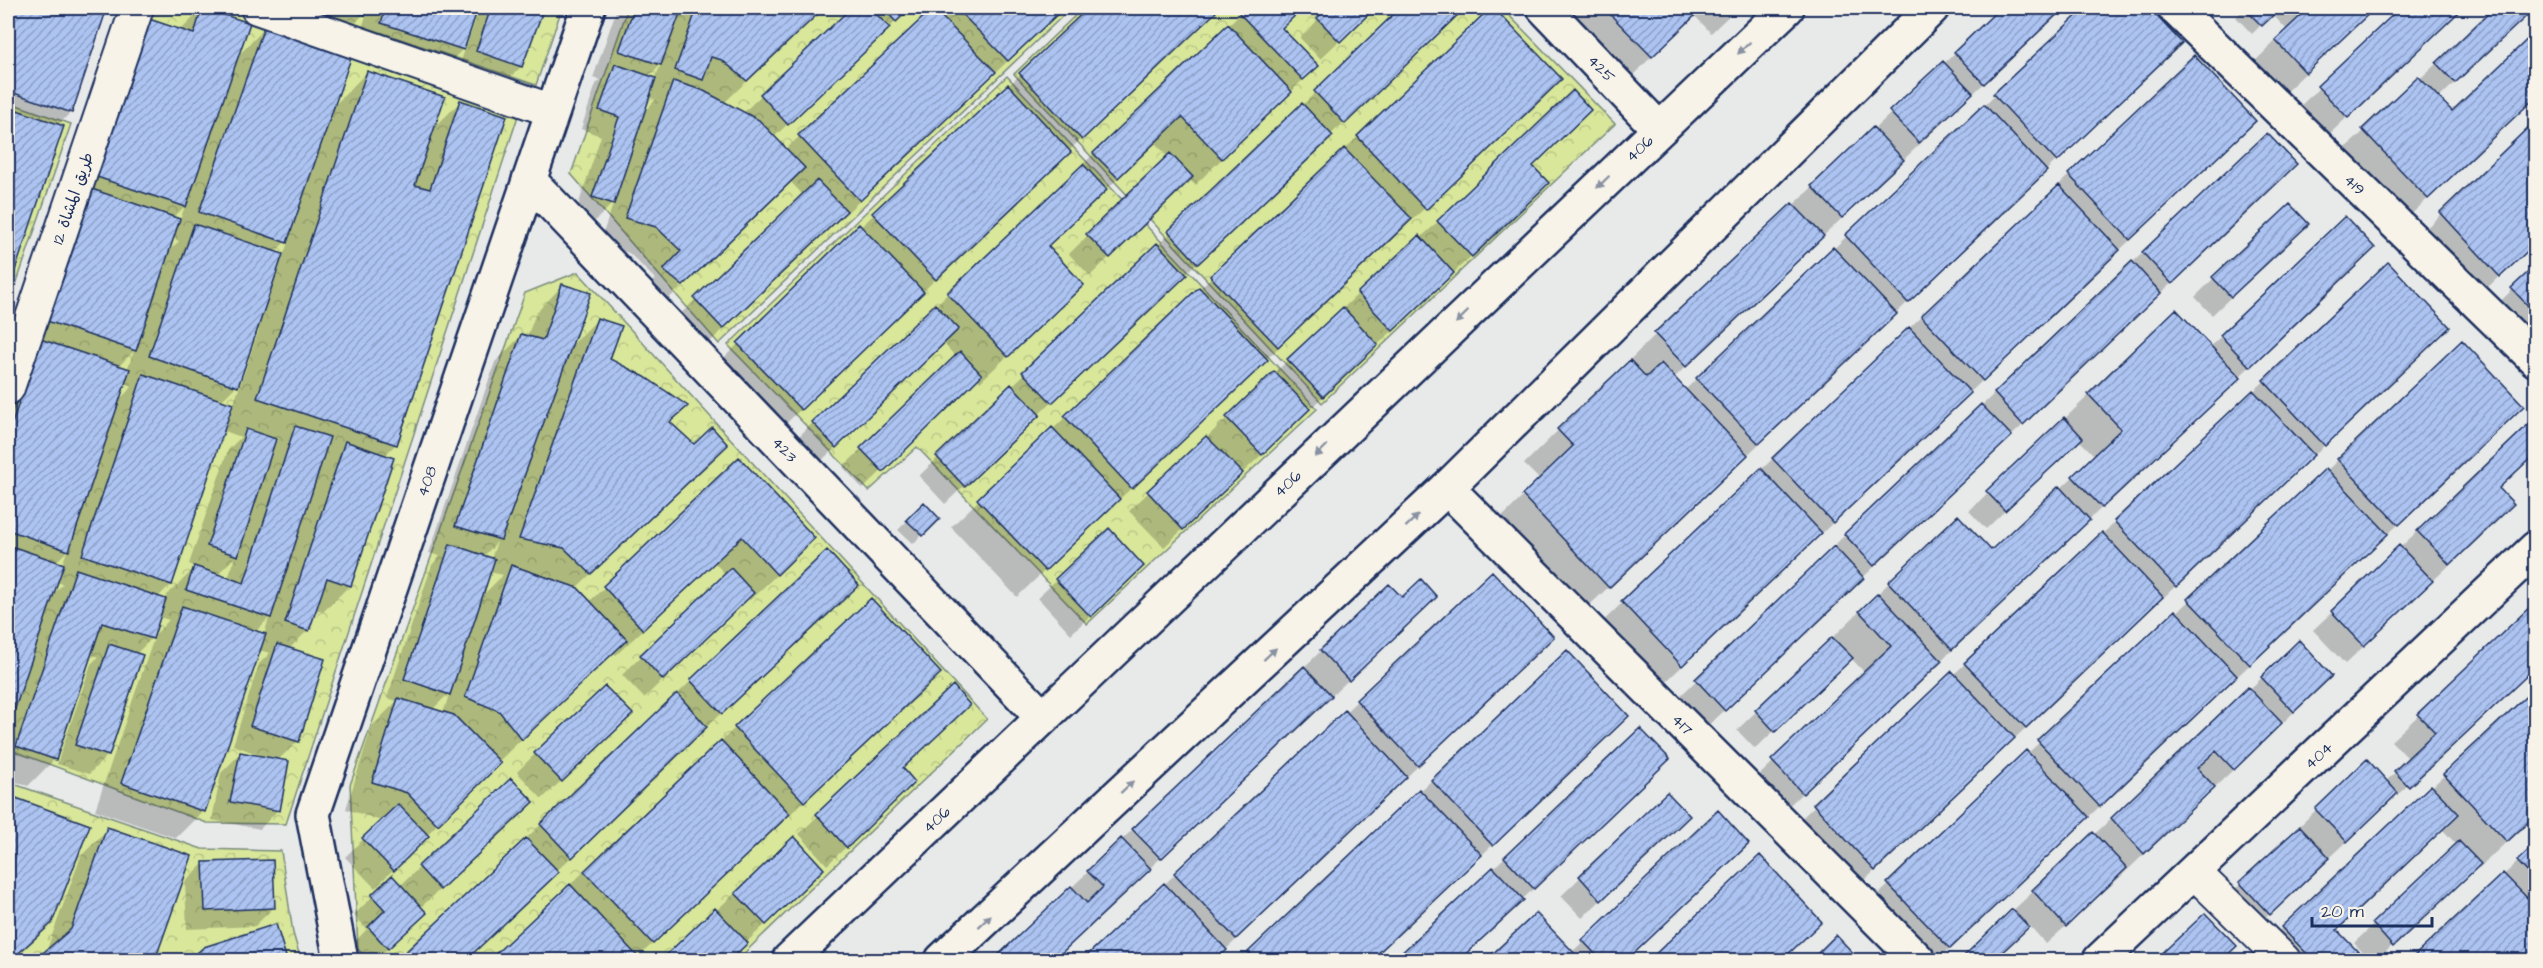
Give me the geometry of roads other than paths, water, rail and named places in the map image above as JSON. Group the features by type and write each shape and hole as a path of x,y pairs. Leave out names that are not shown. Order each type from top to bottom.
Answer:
{"street":[{"name":"طريق المشاة 12","path":"8,388 137,8"},
{"path":"257,8 553,111"},
{"name":"408","path":"341,960 313,814 588,8"},
{"name":"425","path":"1544,8 1659,129"},
{"name":"406","path":"789,960 1787,8"},
{"path":"942,960 1447,488 1932,8"},
{"name":"419","path":"2175,8 2535,360"},
{"name":"423","path":"529,180 1042,717"},
{"name":"417","path":"1447,488 1918,960"},
{"name":"404","path":"2100,960 2535,548"},
{"path":"2194,872 2284,960"}]}
